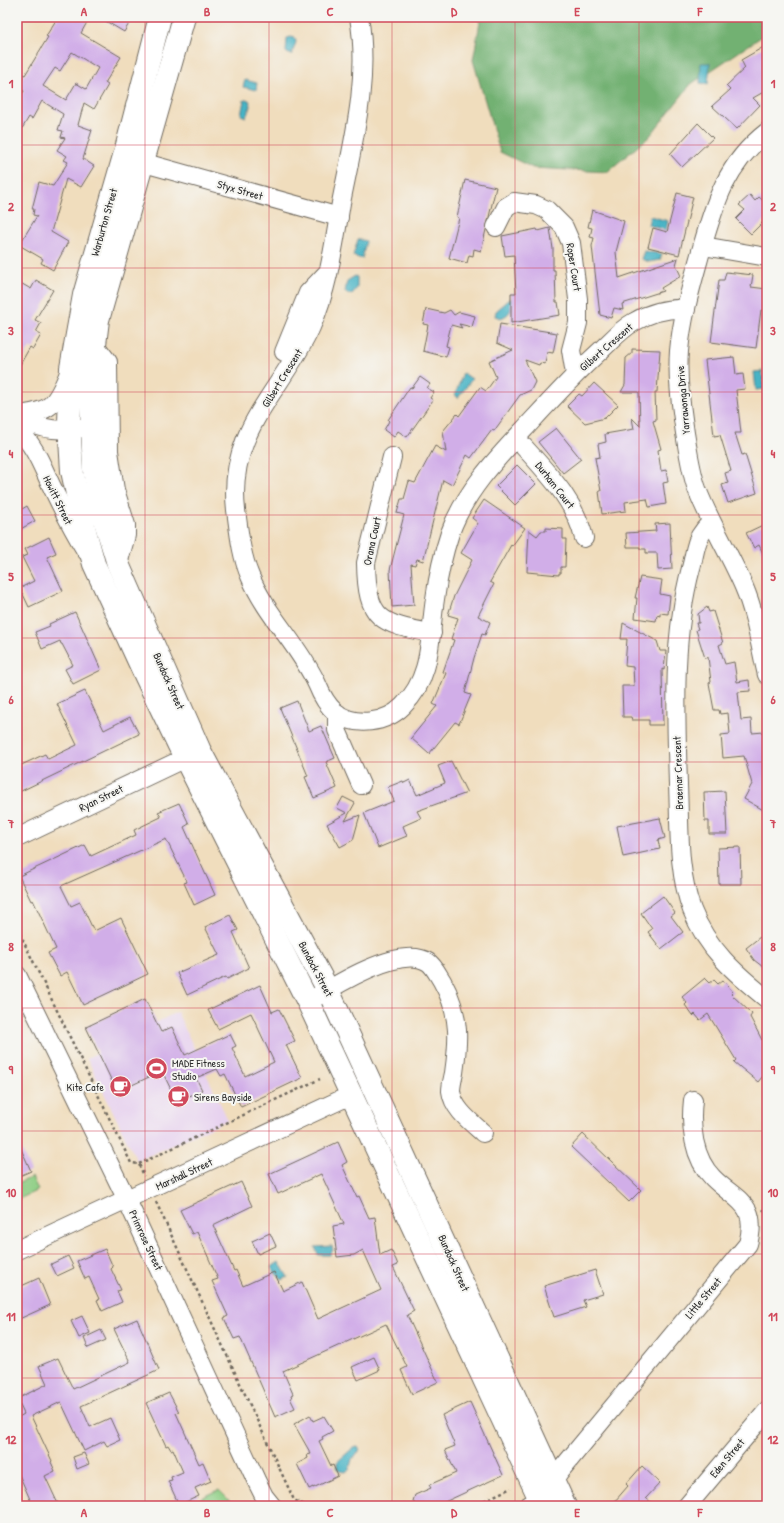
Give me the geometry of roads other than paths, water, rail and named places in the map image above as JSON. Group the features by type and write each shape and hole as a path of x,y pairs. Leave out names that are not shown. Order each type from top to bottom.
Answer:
{"main road":[{"name":"Warburton Street","path":"80,435 71,368 84,295 126,149 160,17"},
{"name":"Warburton Street","path":"80,435 90,385 94,344 100,312 141,162 184,17"},
{"name":"Bundock Street","path":"80,435 94,469 100,505 118,564 200,751 328,990 565,1506"},
{"name":"Bundock Street","path":"80,435 76,494 94,564 185,758 308,1002 537,1504"}],"street":[{"name":"Gilbert Crescent","path":"359,17 363,38 362,86 339,217 319,308 301,349 270,396 243,445 238,462 235,485 239,531 250,576 261,597 302,655 322,697 336,713 360,722 382,720 402,707 417,688 427,668 440,568 451,531 460,510 476,486 516,438 575,374 631,323 650,314 671,308 686,309"},
{"name":"Yarrawonga Drive","path":"767,132 744,152 722,185 703,246 686,309 679,352 680,398 688,448 697,488 711,522 744,588 753,615 767,675"},
{"name":"Styx Street","path":"141,162 339,217"},
{"name":"Roper Court","path":"496,227 506,207 514,202 536,205 547,210 564,227 571,243 578,298 578,323 572,350 575,374"},
{"path":"703,246 767,257"},
{"path":"284,352 308,293 327,273"},
{"path":"94,344 108,362 109,451 114,490 126,525 126,535 118,564"},
{"path":"17,416 39,412 53,404 64,385 71,368"},
{"path":"17,416 41,428 80,435"},
{"name":"Howitt Street","path":"20,433 38,440 80,435"},
{"name":"Howitt Street","path":"20,433 33,449 73,530 94,564"},
{"name":"Durham Court","path":"516,438 567,497 578,517 584,538"},
{"name":"Orana Court","path":"392,457 366,563 366,581 377,614 387,623 398,627 432,633"},
{"name":"Braemar Crescent","path":"711,522 699,537 679,628 676,702 681,870 692,911 701,930 714,950 732,970 767,999"},
{"path":"336,713 337,730 361,785"},
{"name":"Ryan Street","path":"17,838 185,758"},
{"path":"308,1002 366,969 401,959 418,958 428,962 436,971 446,989 455,1022 457,1048 451,1090 455,1102 466,1118 483,1133"},
{"name":"Primrose Street","path":"17,975 128,1200 256,1480 264,1496 272,1506"},
{"name":"Marshall Street","path":"17,1250 351,1096"},
{"name":"Little Street","path":"537,1504 560,1471 748,1244 752,1231 752,1220 746,1207 736,1195 712,1177 702,1161 696,1146 691,1116 692,1100"},
{"name":"Eden Street","path":"688,1506 767,1411"}],"water":[{"path":"287,38 295,38 296,42 292,54 289,54 286,52"},
{"path":"701,63 710,63 708,84 700,83"},
{"path":"245,80 257,83 256,90 243,87"},
{"path":"244,100 249,100 251,105 246,117 241,115"},
{"path":"650,216 668,221 666,230 648,225"},
{"path":"358,239 366,241 362,259 353,256"},
{"path":"644,251 662,254 660,260 649,262 641,259"},
{"path":"355,276 357,277 357,288 352,294 347,294 345,292 347,281"},
{"path":"510,299 512,300 509,313 501,318 495,316 496,311"},
{"path":"762,371 765,389 756,390 754,372"},
{"path":"463,373 472,379 458,398 455,395"},
{"path":"332,1246 333,1250 330,1255 318,1255 315,1247"},
{"path":"279,1262 288,1277 282,1280 272,1269 273,1266"},
{"path":"358,1447 360,1451 352,1459 349,1470 345,1472 340,1471 337,1467 337,1462 353,1448"}],"place":[{"name":"MADE Fitness Studio","path":"157,1069"},
{"name":"Kite Cafe","path":"120,1087"},
{"name":"Sirens Bayside","path":"178,1097"}]}
